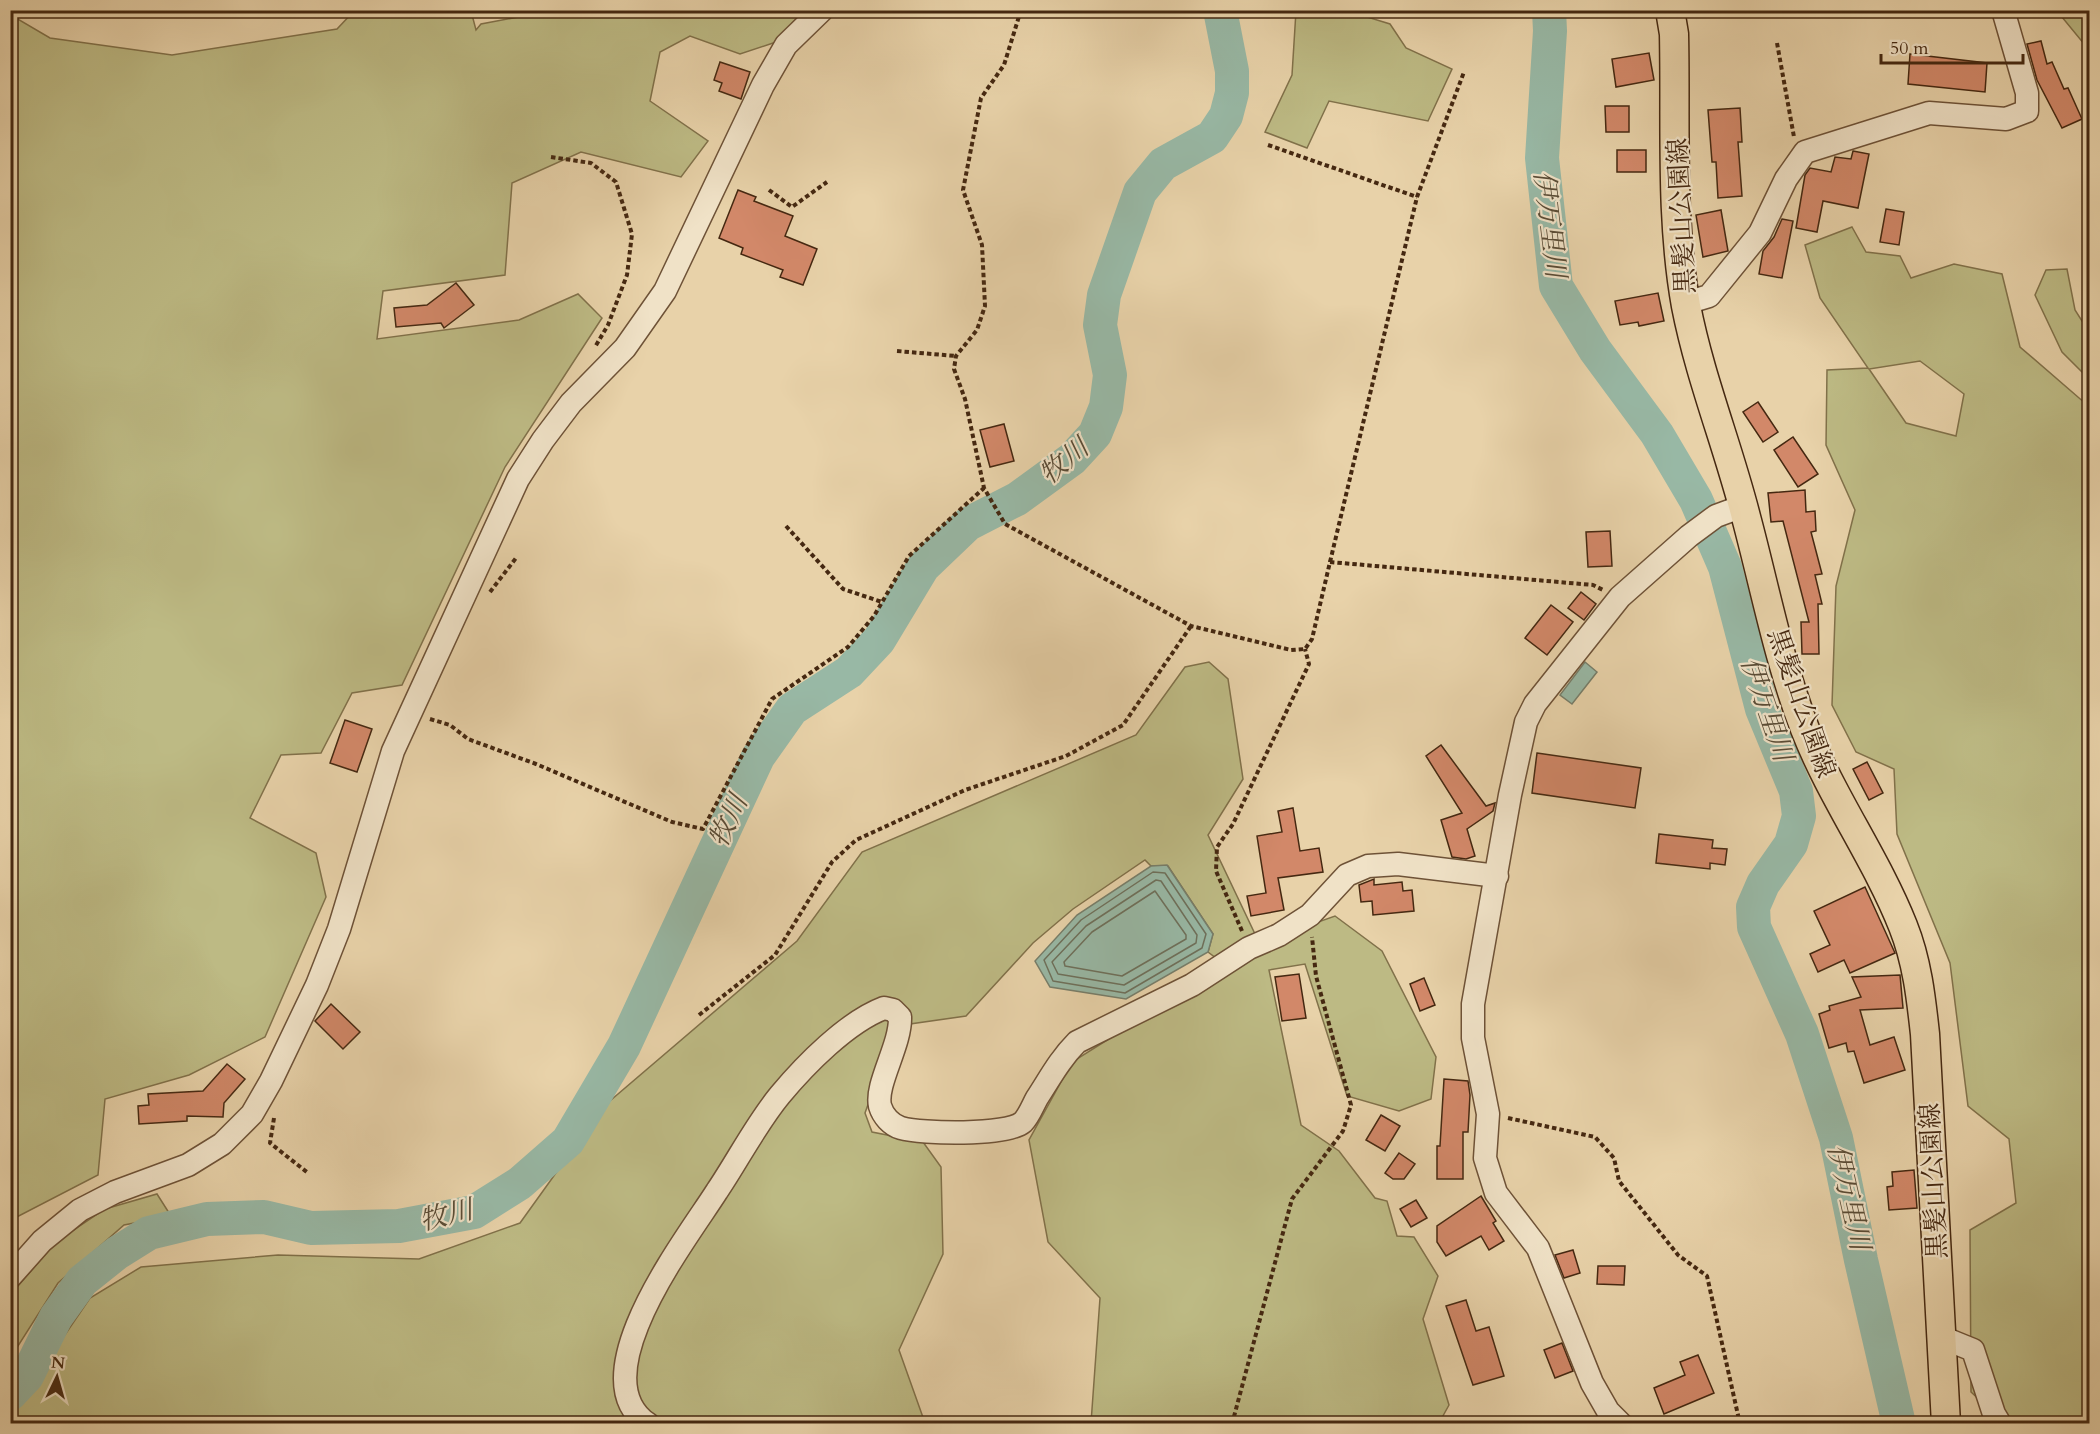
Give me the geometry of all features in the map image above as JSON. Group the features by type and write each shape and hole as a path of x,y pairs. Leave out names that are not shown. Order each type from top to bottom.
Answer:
{"main road":[{"name":"黒髪山公園線","path":"1670,10 1674,34 1678,246 1697,361 1743,506 1781,651 1804,727 1830,785 1899,917 1918,978 1925,1034 1946,1424"}],"street":[{"path":"10,1277 42,1241 80,1210 115,1192 188,1165 222,1144 252,1114 271,1081 317,985 339,929 371,818 409,713 518,479 543,440 571,403 625,348 665,291 763,85 786,45 822,10"},
{"path":"1686,303 1709,296 1760,233 1786,179 1805,152 1929,113 2006,119 2027,111 2027,93 2003,10"},
{"path":"1621,1424 1608,1411 1593,1383 1538,1248 1496,1193 1485,1158 1488,1114 1473,1038 1473,1004 1510,795 1526,722 1535,704 1620,597 1689,536 1716,516 1743,506"},
{"path":"648,1424 631,1406 624,1388 631,1339 646,1300 780,1095 843,1032 884,1008 893,1010 900,1017 901,1033 881,1089 880,1105 888,1121 901,1128 990,1133 1010,1130 1023,1121 1063,1056 1077,1042 1192,985 1249,948 1279,935 1310,915 1347,875 1368,867 1398,864 1497,876"},
{"path":"1941,1337 1972,1350 1994,1414 2000,1424"}],"path":[{"path":"1021,10 1004,65 981,98 963,190 982,245 985,306 977,330 956,356 954,369 965,399 984,488 1005,524 1191,626 1291,650 1305,649"},
{"path":"1777,43 1794,137 1805,152"},
{"path":"1249,948 1216,871 1217,846 1233,824 1309,664 1305,649 1312,639 1417,197 1464,72"},
{"path":"1268,145 1417,197"},
{"path":"551,157 591,163 616,182 632,234 627,275 608,325 591,354"},
{"path":"769,190 792,207 827,182"},
{"path":"897,351 956,356"},
{"path":"409,713 450,725 468,739 536,764 672,822 703,829 771,699 848,646 882,602 909,556 984,488"},
{"path":"786,526 843,589 882,602"},
{"path":"1330,562 1593,585 1620,597"},
{"path":"699,1015 775,956 832,862 856,840 965,790 1066,756 1123,725 1191,626"},
{"path":"1232,1424 1292,1199 1343,1131 1351,1105 1316,976 1310,915"},
{"path":"271,1081 278,1089 270,1143 308,1173"},
{"path":"1488,1114 1595,1137 1614,1158 1619,1181 1678,1255 1707,1276 1740,1424"}],"shaded area":[{"path":"354,11 471,11 476,30 481,24 550,11 803,11 776,42 740,54 690,36 660,52 650,101 708,141 681,177 581,152 512,183 505,275 383,291 377,339 519,320 578,294 602,318 505,467 402,685 352,693 321,753 281,755 250,818 316,853 326,897 265,1037 189,1075 105,1099 98,1175 11,1220 11,15 50,38 172,55 337,29"},
{"path":"1296,11 1366,11 1367,17 1390,24 1406,48 1452,69 1428,121 1329,101 1307,148 1265,132 1292,75"},
{"path":"2057,11 2089,11 2089,50"},
{"path":"1852,227 1866,252 1900,256 1911,278 1954,264 2002,274 2020,347 2086,404 2087,377 2062,352 2035,295 2046,270 2067,269 2075,310 2089,332 2089,1423 2004,1423 1971,1392 1970,1230 2016,1203 2009,1139 1968,1106 1950,963 1897,834 1894,769 1856,752 1832,705 1836,586 1855,510 1826,445 1827,370 1868,368 1820,298 1805,245","holes":["1920,361 1964,394 1956,436 1906,423 1869,369"]},
{"path":"1209,662 1228,679 1243,779 1208,835 1255,934 1216,958 1208,952 1213,934 1168,866 1151,866 1145,860 1073,909 1033,943 966,1016 896,1026 865,1113 872,1132 923,1142 941,1167 943,1254 899,1350 925,1423 11,1424 11,1414 90,1298 141,1267 278,1255 419,1259 520,1223 604,1106 797,941 862,852 1136,735 1185,667"},
{"path":"1335,916 1382,951 1436,1057 1431,1099 1399,1111 1347,1096 1305,964 1269,970 1301,1125 1339,1151 1375,1198 1387,1201 1397,1236 1414,1237 1438,1276 1423,1319 1449,1405 1439,1423 1091,1423 1100,1298 1048,1242 1029,1140 1072,1062 1267,940"},
{"path":"157,1194 171,1216 124,1225 58,1283 11,1357 11,1294 56,1242 105,1209"}],"water":[{"path":"1585,662 1597,672 1572,704 1560,695"},
{"path":"1167,865 1213,934 1208,952 1126,999 1050,987 1035,961 1077,915 1151,866"}],"building":[{"path":"2041,41 2047,64 2052,62 2064,89 2068,88 2082,119 2062,128 2037,80 2027,44"},
{"path":"1649,53 1654,80 1616,87 1612,59"},
{"path":"1910,54 1987,63 1985,92 1908,84"},
{"path":"720,62 750,72 741,99 719,91 722,83 714,80"},
{"path":"1605,106 1629,106 1629,132 1606,132"},
{"path":"1740,108 1742,142 1738,142 1742,196 1718,198 1716,162 1712,162 1708,110"},
{"path":"1617,150 1646,150 1646,172 1617,172"},
{"path":"1853,151 1869,154 1858,208 1823,201 1817,232 1796,228 1805,175 1810,168 1831,172 1835,157 1851,159"},
{"path":"738,190 756,197 754,201 793,216 785,236 817,249 803,285 780,277 783,270 741,254 743,248 719,238"},
{"path":"1886,209 1904,212 1899,245 1880,242"},
{"path":"1721,210 1728,251 1703,257 1696,215"},
{"path":"1782,219 1793,221 1782,278 1759,274 1763,251 1774,237"},
{"path":"456,283 474,305 444,328 441,323 396,327 394,308 427,305"},
{"path":"1658,293 1664,321 1639,326 1638,322 1620,325 1615,301"},
{"path":"1758,402 1778,432 1763,442 1743,412"},
{"path":"1004,424 1014,461 990,467 980,430"},
{"path":"1793,437 1818,474 1798,487 1774,450"},
{"path":"1805,490 1806,512 1815,511 1816,531 1811,532 1822,574 1815,575 1822,604 1818,604 1819,654 1802,654 1801,622 1809,622 1783,521 1771,522 1768,493"},
{"path":"1610,531 1612,566 1588,567 1586,532"},
{"path":"1581,592 1596,604 1584,620 1568,608"},
{"path":"1551,605 1573,622 1547,655 1525,638"},
{"path":"345,720 372,729 357,772 330,763"},
{"path":"1441,745 1486,806 1495,803 1493,811 1467,829 1475,856 1466,859 1452,857 1441,820 1462,813 1426,756"},
{"path":"1537,753 1641,768 1635,808 1532,793"},
{"path":"1867,762 1883,793 1869,800 1853,769"},
{"path":"1293,808 1300,851 1319,848 1323,872 1278,878 1284,910 1251,916 1247,896 1266,893 1257,836 1282,832 1278,811"},
{"path":"1659,834 1713,840 1712,848 1727,849 1725,865 1710,863 1710,869 1656,863"},
{"path":"1374,879 1374,885 1402,882 1403,891 1412,890 1414,911 1373,915 1372,901 1361,902 1359,885"},
{"path":"1865,887 1895,953 1850,973 1844,960 1818,972 1810,954 1830,945 1814,911"},
{"path":"1299,974 1306,1018 1282,1021 1275,977"},
{"path":"1900,975 1903,1008 1860,1010 1870,1045 1894,1037 1905,1070 1864,1083 1854,1051 1848,1052 1846,1043 1829,1048 1819,1014 1830,1010 1829,1006 1861,997 1852,977"},
{"path":"1424,978 1435,1005 1420,1011 1410,984"},
{"path":"331,1004 360,1032 343,1049 315,1021"},
{"path":"227,1064 245,1079 224,1103 223,1117 187,1116 187,1121 139,1124 138,1106 149,1105 148,1094 203,1091"},
{"path":"1444,1079 1468,1081 1470,1095 1468,1132 1463,1132 1463,1179 1437,1179 1437,1146 1440,1146"},
{"path":"1381,1115 1400,1126 1385,1151 1366,1140"},
{"path":"1399,1153 1415,1164 1404,1179 1393,1179 1385,1173"},
{"path":"1914,1170 1917,1208 1889,1210 1887,1187 1893,1186 1892,1172"},
{"path":"1481,1196 1496,1221 1493,1223 1504,1241 1489,1250 1481,1236 1446,1256 1437,1242 1437,1226"},
{"path":"1416,1200 1427,1218 1411,1227 1400,1209"},
{"path":"1573,1250 1580,1273 1564,1278 1555,1255"},
{"path":"1598,1266 1625,1266 1624,1285 1597,1284"},
{"path":"1466,1300 1476,1331 1489,1327 1504,1376 1473,1385 1446,1306"},
{"path":"1562,1343 1573,1371 1555,1378 1544,1350"},
{"path":"1698,1355 1714,1393 1664,1414 1654,1388 1685,1375 1680,1362"}],"waterway":[{"name":"牧川","path":"10,1394 27,1376 56,1317 82,1281 117,1253 149,1233 207,1219 264,1217 311,1228 399,1226 474,1212 520,1183 568,1141 624,1046 758,757 792,709 849,672 879,640 923,567 968,524 1017,499 1072,459 1095,434 1106,407 1110,375 1100,325 1104,295 1140,192 1163,164 1212,137 1226,116 1232,93 1232,71 1220,10"},
{"name":"伊万里川","path":"1549,10 1550,31 1542,158 1556,286 1595,350 1657,434 1696,500 1725,567 1762,709 1796,791 1799,816 1791,844 1763,884 1753,907 1754,927 1802,1034 1836,1138 1861,1260 1899,1424"}]}
